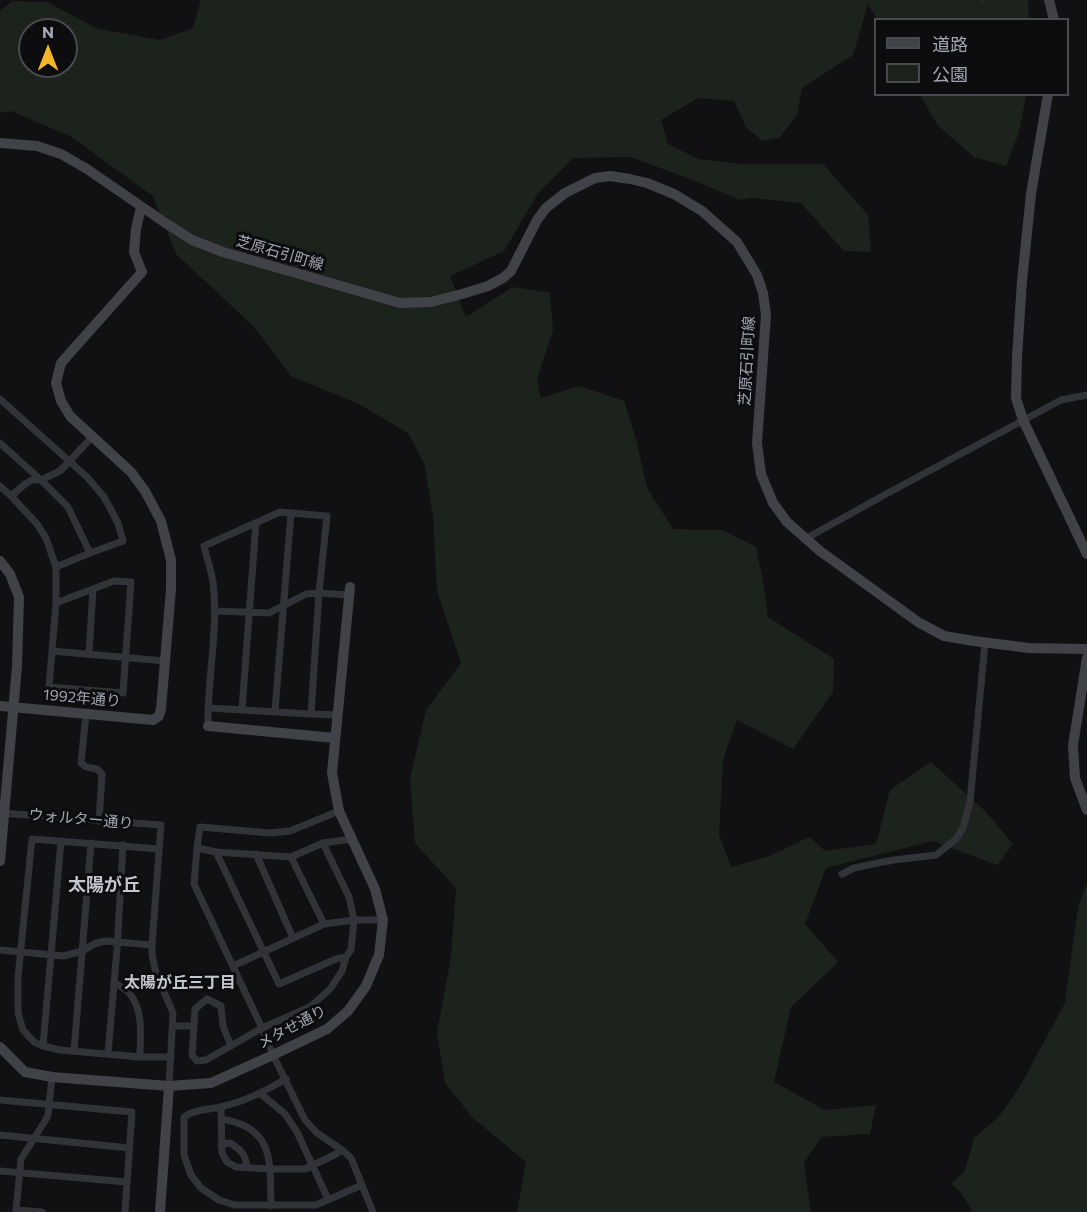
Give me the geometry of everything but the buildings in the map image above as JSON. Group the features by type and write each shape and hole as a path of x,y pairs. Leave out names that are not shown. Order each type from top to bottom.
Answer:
{"street":[{"path":"1049,0 1054,18"},
{"path":"1047,96 1030,194 1022,281 1016,398 1023,420 1087,554"},
{"name":"芝原石引町線","path":"0,143 38,146 61,154 192,240 223,252 400,303 430,302 488,286 502,278 511,271 537,220 546,208 565,193 596,178 610,176 630,179 674,194 702,211 736,242 757,275 763,293 766,315 757,443 761,474 773,503 787,522 805,539 918,622 944,636 1029,648 1087,649"},
{"path":"52,651 165,661 171,560 161,521 132,472 70,416 61,401 56,382 61,363 142,272 134,252 141,207"},
{"path":"805,539 1061,400 1087,395"},
{"path":"0,399 87,477 104,497 118,523 123,541 56,567"},
{"path":"12,496 32,480 41,480 60,471 92,436"},
{"path":"0,443 68,507 90,553"},
{"path":"0,486 37,524 46,538 56,567 50,687 123,693 131,582 114,581 56,603"},
{"path":"311,714 327,516 280,512 204,546 213,581 214,611 208,726 335,738"},
{"path":"275,711 291,513"},
{"path":"242,710 256,523"},
{"path":"0,561 10,574 19,597 18,666 2,813 0,861"},
{"path":"89,654 93,589"},
{"path":"214,611 269,613 306,594 349,591"},
{"name":"メタせ通り","path":"0,1047 25,1072 52,1077 169,1086 211,1083 327,1029 348,1011 366,986 379,954 383,920 375,889 339,811 332,773 349,591"},
{"path":"842,874 854,868 873,864 936,855 956,839 963,828 970,802 985,643"},
{"path":"1087,658 1072,745 1076,778 1087,810"},
{"name":"1992年通り","path":"0,706 153,720 159,716 161,709 165,661"},
{"path":"208,708 338,715"},
{"path":"86,714 81,763 86,767 98,769 102,774 99,820"},
{"path":"339,811 290,831 270,833 200,827 194,884 305,1120 317,1133 351,1158 373,1212"},
{"name":"ウォルター通り","path":"2,813 161,825 159,849"},
{"path":"160,1212 174,1026 173,1013 156,974 152,956 159,849 32,839 18,977 18,1013 23,1030 34,1042 43,1046 140,1057 171,1057"},
{"path":"197,848 216,852 291,857 323,843 353,839"},
{"path":"43,1046 61,841"},
{"path":"74,1051 92,843"},
{"path":"231,1046 224,1026 221,1006 207,999 195,1009 192,1055 197,1061 206,1060 310,1006 330,989 342,971 346,957 351,950 354,920 349,897 323,843"},
{"path":"108,1054 123,845"},
{"path":"216,852 279,984 336,959 346,957"},
{"path":"256,854 293,938"},
{"path":"291,857 324,924"},
{"path":"233,966 324,924 354,920 383,920"},
{"path":"0,950 63,956 83,951 94,944 105,941 152,945"},
{"path":"114,982 130,994 138,1007 140,1057"},
{"path":"174,1026 193,1026"},
{"path":"42,1212 16,1210 21,1159 45,1121 50,1104 52,1077"},
{"path":"286,1079 261,1094 221,1107 190,1112 184,1117 184,1155 190,1175 201,1188 219,1200 236,1205 315,1205 362,1185"},
{"path":"261,1094 285,1114 297,1132 328,1198"},
{"path":"0,1100 132,1112 125,1212"},
{"path":"221,1107 222,1154 227,1162 236,1167 305,1169 342,1150"},
{"path":"221,1119 237,1121 261,1138 267,1150 270,1169 271,1206"},
{"path":"0,1135 130,1148"},
{"path":"221,1144 230,1143 240,1150 246,1158 247,1167"},
{"path":"0,1170 128,1182"}],"green space":[{"path":"201,0 1029,0 1029,18 876,18 868,4 853,55 802,88 797,115 779,138 762,141 746,127 734,101 698,98 661,120 668,144 698,159 741,164 823,164 868,215 871,252 844,251 801,203 751,198 740,200 630,157 573,158 537,195 504,251 450,276 466,317 513,287 550,293 553,330 537,379 541,398 579,386 624,401 636,439 647,488 673,529 723,530 756,547 768,617 834,659 833,692 793,749 737,720 723,760 719,835 731,867 770,856 809,837 825,851 876,844 890,790 931,762 986,812 1013,844 997,865 933,841 826,868 805,924 838,962 791,1007 774,1082 825,1110 876,1105 870,1134 821,1137 804,1163 812,1212 517,1212 526,1162 473,1118 445,1083 437,1032 451,957 456,888 415,843 410,778 426,710 461,663 437,591 433,516 424,463 408,433 359,404 291,376 254,327 176,254 153,196 70,136 11,111 0,113 0,11 12,1 47,2 77,18 18,18 18,78 78,78 78,18 98,29 160,40 193,28"},
{"path":"921,96 1026,96 1019,132 1006,166 974,157 938,126"},
{"path":"1087,883 1087,1212 973,1212 959,1190 951,1184 965,1171 974,1138 998,1118 1019,1088 1065,1003 1078,907"}],"district":[{"name":"太陽が丘","path":"104,885"},
{"name":"太陽が丘三丁目","path":"180,983"}]}
